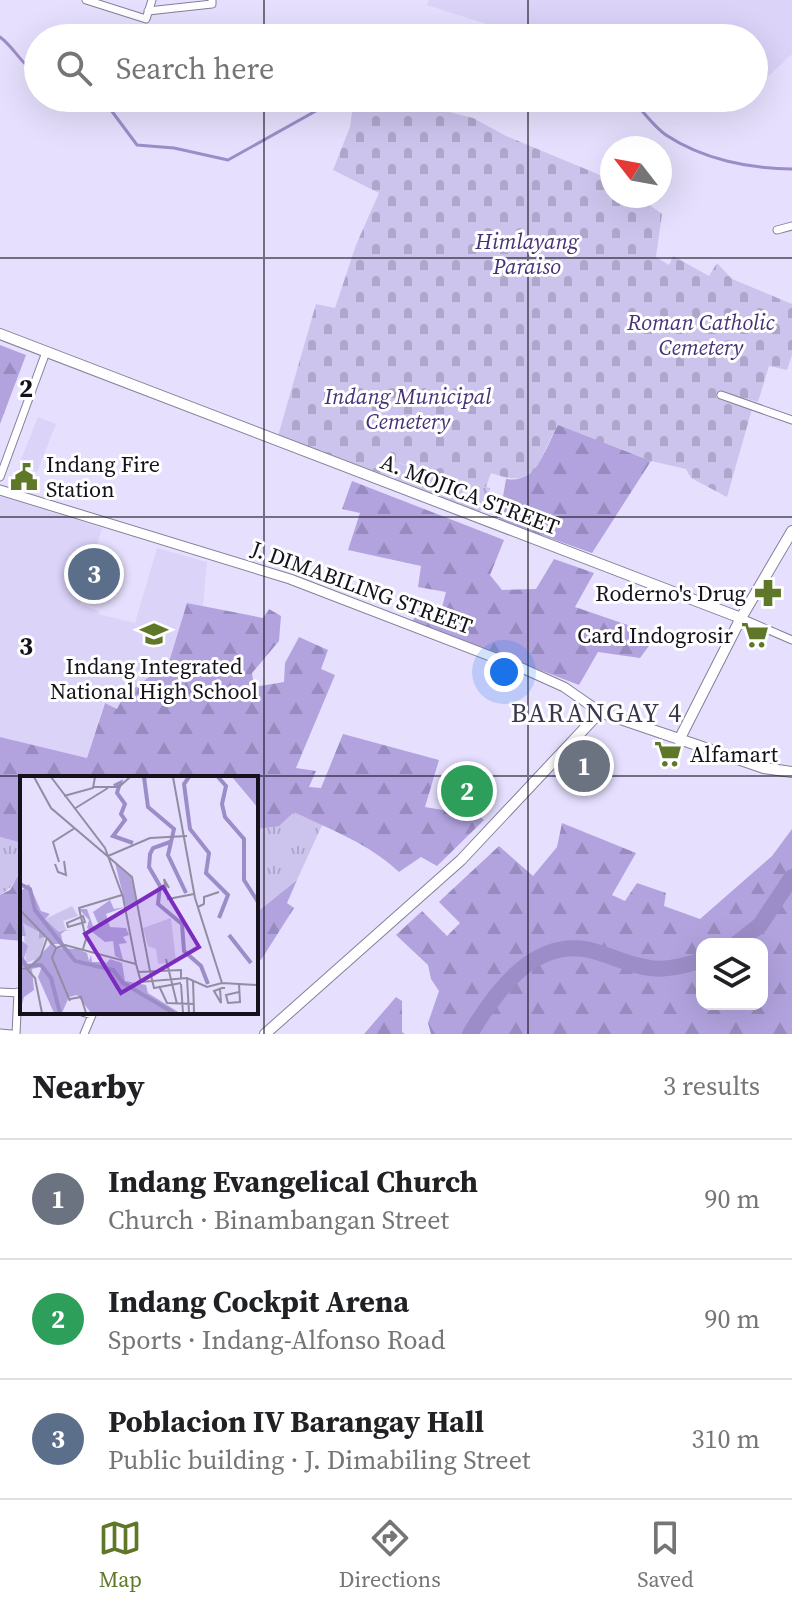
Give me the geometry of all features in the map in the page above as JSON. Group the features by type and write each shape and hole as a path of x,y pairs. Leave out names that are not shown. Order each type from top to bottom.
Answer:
{"main road":[{"name":"A. MOJICA STREET","path":"0,334 741,618"},
{"path":"679,740 741,618 792,531"},
{"path":"265,1034 461,860 600,712"},
{"name":"J. DIMABILING STREET","path":"600,712 781,773 792,772"}],"street":[{"path":"86,0 114,4 146,19 152,0"},
{"path":"148,11 212,4 212,0"},
{"path":"777,230 792,226"},
{"path":"0,477 46,352"},
{"path":"721,395 792,420"},
{"name":"J. DIMABILING STREET","path":"0,490 306,585 544,677 600,712"},
{"name":"A. MOJICA STREET","path":"741,618 792,640"},
{"path":"0,992 20,993 13,1034 0,1033"},
{"path":"84,1034 92,1015 89,1014"}],"shaded area":[{"path":"429,0 792,0 792,54 768,77 768,24 486,24 427,5"},
{"path":"38,417 56,424 37,472 19,465"},
{"path":"0,496 102,528 80,604 99,611 98,614 135,623 157,548 207,562 203,606 187,603 169,662 124,696 117,710 104,703 87,758 0,737"}],"green space":[{"path":"352,112 449,112 473,118 506,136 600,175 600,208 654,208 662,214 656,257 669,265 673,256 709,276 717,263 732,279 792,304 792,355 787,370 769,366 758,402 722,392 721,400 752,409 727,497 691,478 686,469 651,461 558,425 535,469 519,478 491,473 486,487 399,463 396,476 388,476 278,436 316,304 335,308 356,245 379,193 333,170 350,127"},
{"path":"0,345 26,355 0,424"},
{"path":"558,424 651,461 592,553 499,520 506,479 525,476 533,470 545,453"},
{"path":"398,463 490,488 480,512 394,482"},
{"path":"352,481 504,540 490,575 502,590 536,589 554,559 594,573 575,607 657,635 640,658 598,652 579,685 413,621 417,610 439,619 446,592 418,587 421,566 348,550 360,513 342,509"},
{"path":"187,603 263,618 269,609 281,616 279,641 252,673 254,687 284,682 285,663 299,637 328,650 321,669 335,675 296,768 316,771 309,787 321,788 343,734 439,760 425,807 479,816 484,820 437,866 421,857 399,872 362,845 294,812 279,826 258,829 258,776 20,776 20,842 0,837 0,737 87,758 105,703 117,709 124,696 169,662"},
{"path":"293,811 323,823 297,880 258,911 258,827"},
{"path":"562,823 636,853 612,895 625,901 637,883 666,893 664,906 700,919 772,856 792,829 792,1034 431,1034 428,1023 439,991 431,979 428,965 396,935 422,911 447,936 460,923 439,902 499,846 533,876 557,847"},
{"path":"0,837 20,842 20,866 12,885 0,895"},
{"path":"20,872 20,941 0,939 0,895 10,890"},
{"path":"297,880 287,903 294,908 261,960 258,958 258,911"},
{"path":"396,997 402,1001 402,1032 405,1034 364,1034"}],"waterway":[{"path":"0,37 24,62"},
{"path":"112,112 137,145 174,148 228,160 314,112"},
{"path":"643,112 661,131 695,150 743,165 792,169"},
{"path":"744,938 760,925 792,877"},
{"path":"470,1034 493,999 522,968 558,950 578,948 661,969 696,962"}],"place":[{"name":"Indang Fire Station","path":"24,477"},
{"name":"Poblacion IV Barangay Hall","path":"94,574"},
{"name":"Roderno's Drug","path":"768,593"},
{"name":"Indang Integrated National High School","path":"154,634"},
{"name":"Card Indogrosir","path":"755,635"},
{"name":"Alfamart","path":"668,754"},
{"name":"Indang Evangelical Church","path":"584,766"},
{"name":"Indang Cockpit Arena","path":"467,791"}],"district":[{"name":"BARANGAY 4","path":"597,713"}],"park label":[{"name":"Himlayang Paraiso","path":"527,254"},
{"name":"Roman Catholic Cemetery","path":"701,334"},
{"name":"Indang Municipal Cemetery","path":"408,408"}]}
